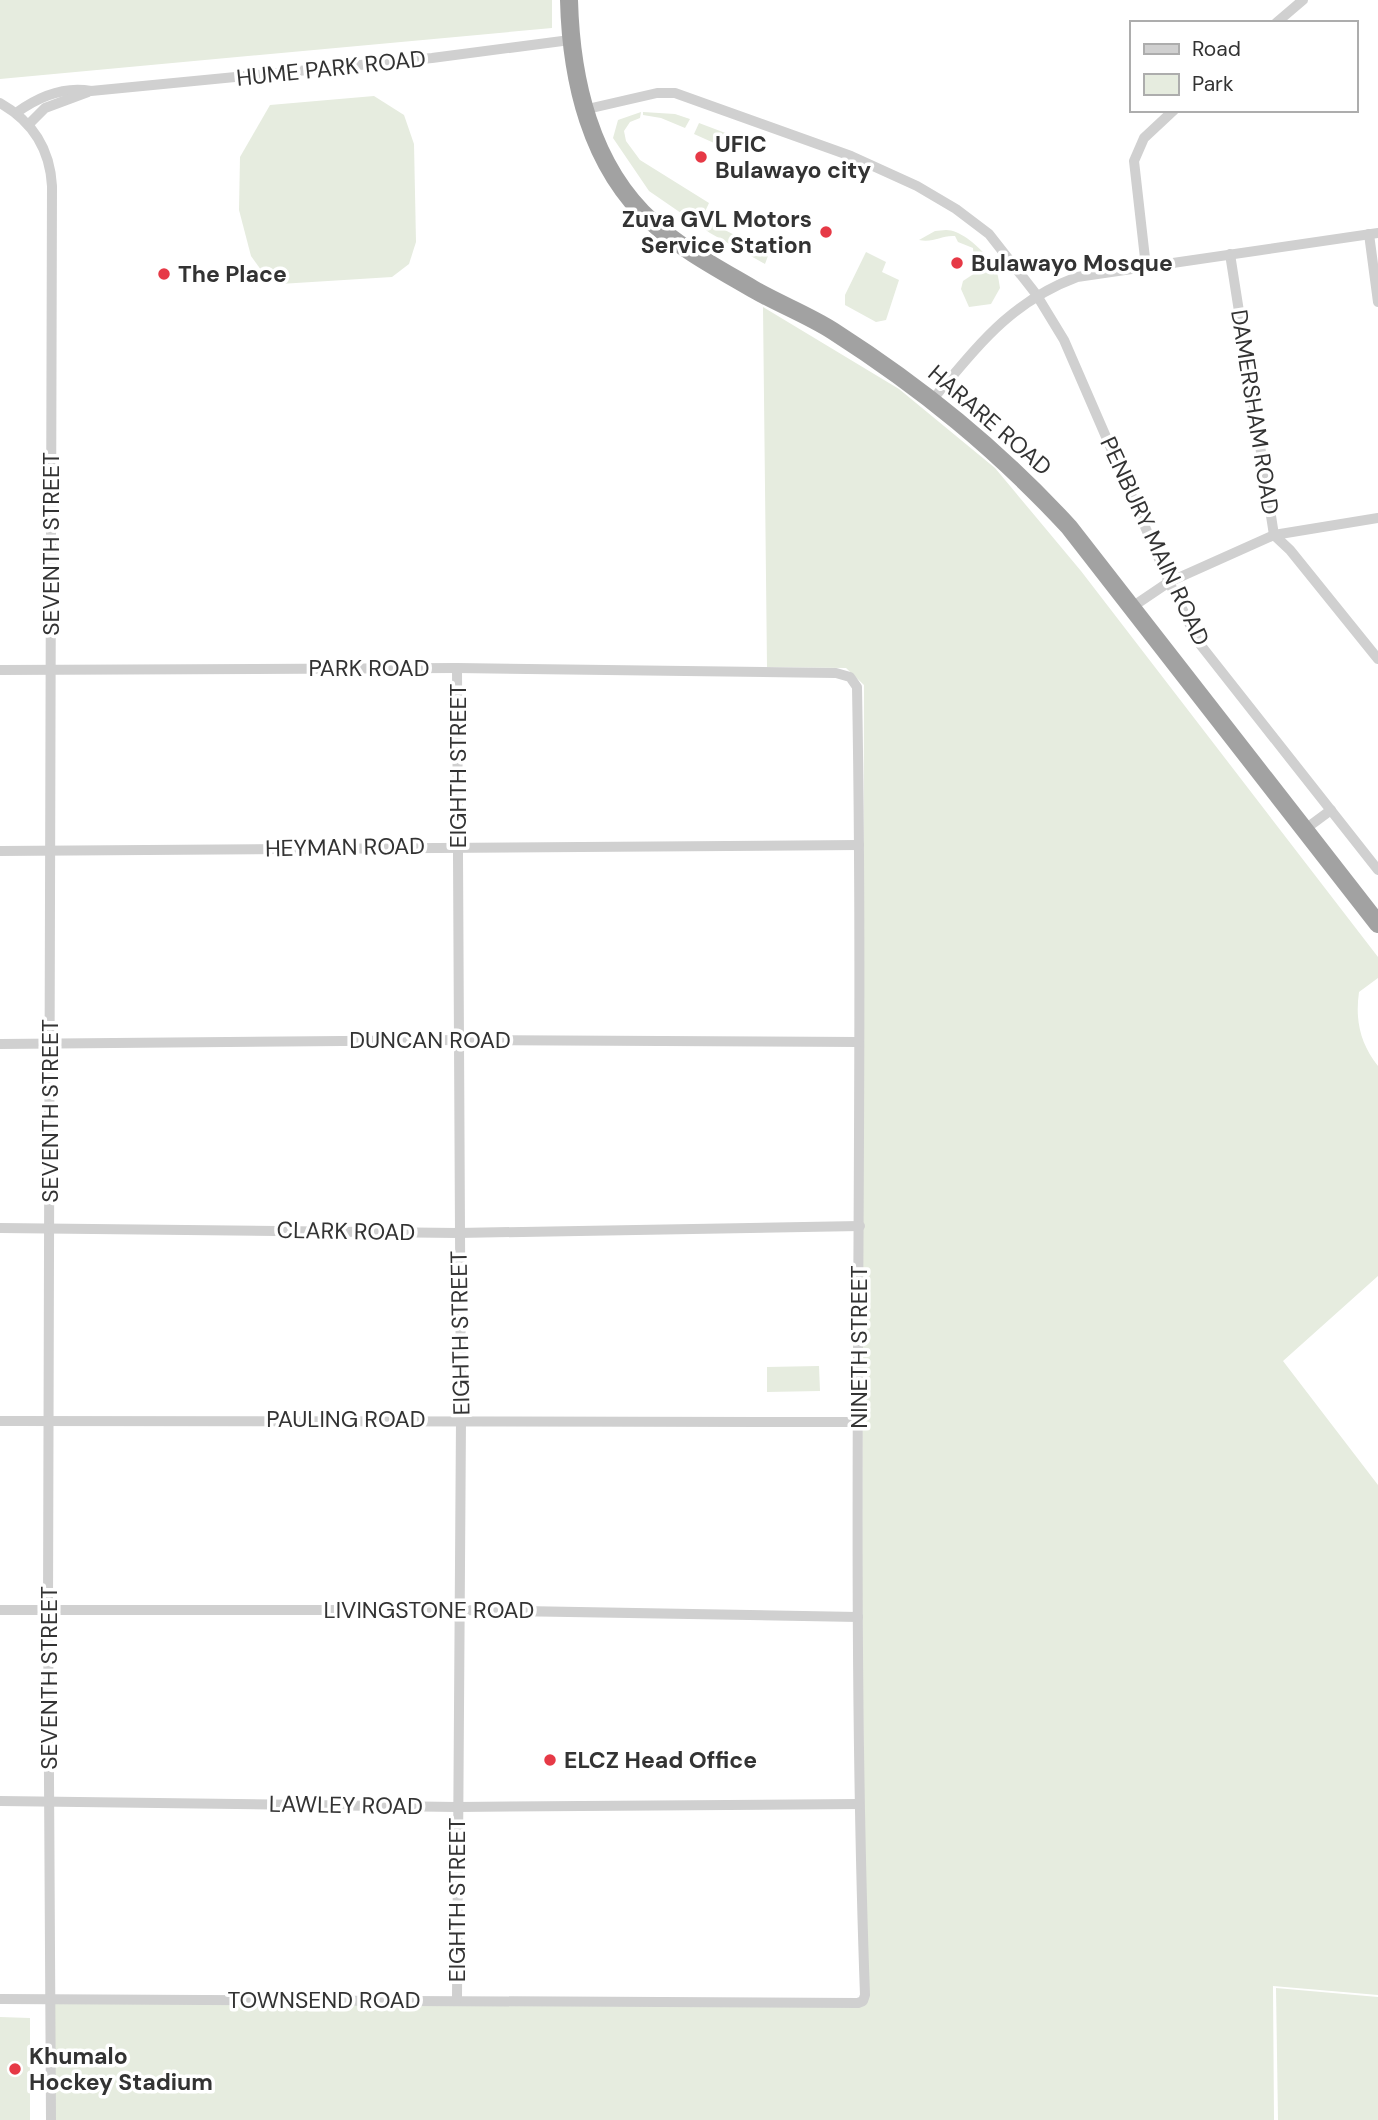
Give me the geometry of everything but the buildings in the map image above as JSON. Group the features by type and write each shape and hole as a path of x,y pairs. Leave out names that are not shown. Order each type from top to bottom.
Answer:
{"highway":[{"name":"HARARE ROAD","path":"569,0 570,40 583,110 612,172 629,198 670,238 754,289 830,330 933,399 1020,474 1069,527 1378,924"}],"street":[{"path":"1278,21 1303,0"},
{"name":"HUME PARK ROAD","path":"16,113 30,103 52,94 78,89 91,91 432,58 570,40"},
{"name":"HUME PARK ROAD","path":"29,124 45,108 91,91"},
{"name":"PENBURY MAIN ROAD","path":"583,110 657,93 675,93 851,156 917,186 976,223 1006,254 1064,340 1169,582 1199,643 1378,870"},
{"path":"0,103 16,113"},
{"path":"1146,267 1134,161 1144,138 1172,112"},
{"name":"SEVENTH STREET","path":"16,113 29,124 49,159 52,186 48,1610 51,2120"},
{"path":"933,399 995,327 1036,295 1077,277 1374,234 1378,302"},
{"name":"DAMERSHAM ROAD","path":"1230,254 1274,535 1290,550 1378,659"},
{"path":"1132,607 1169,582 1274,535 1378,517"},
{"name":"PARK ROAD","path":"0,670 457,668 836,673 850,677 857,687"},
{"name":"EIGHTH STREET","path":"457,668 461,1419 457,1999"},
{"name":"NINETH STREET","path":"857,687 859,1804 865,1995 863,2001 858,2003"},
{"path":"1304,830 1331,810"},
{"name":"HEYMAN ROAD","path":"0,851 859,845"},
{"name":"DUNCAN ROAD","path":"0,1044 459,1040 859,1042"},
{"name":"CLARK ROAD","path":"0,1228 458,1233 860,1226"},
{"name":"PAULING ROAD","path":"0,1421 461,1419 859,1422"},
{"name":"LIVINGSTONE ROAD","path":"0,1610 458,1609 858,1617"},
{"name":"LAWLEY ROAD","path":"0,1801 457,1807 859,1804"},
{"name":"TOWNSEND ROAD","path":"0,1999 457,1999 858,2003"}],"green space":[{"path":"0,0 552,0 552,28 0,79"},
{"path":"374,96 404,115 414,144 416,242 409,264 392,277 280,284 264,274 251,256 239,210 240,157 270,105"},
{"path":"641,112 640,118 630,122 624,131 626,141 640,160 709,203 702,218 769,253 765,264 710,233 649,191 613,138 618,120"},
{"path":"643,112 675,114 690,119 685,128 661,118 643,115"},
{"path":"699,123 736,137 733,143 726,140 723,147 694,134"},
{"path":"946,230 966,238 985,254 994,266 1000,288 991,304 969,307 961,289 963,281 975,273 973,248 958,242 955,236 919,240 935,231"},
{"path":"866,252 886,262 882,272 899,280 886,320 876,322 845,305 845,295"},
{"path":"763,307 899,389 995,468 1081,571 1378,957 1378,978 1359,992 1358,1012 1363,1040 1378,1066 1378,1276 1283,1361 1378,1485 1378,1995 1273,1986 1274,2120 50,2120 51,2000 866,2005 862,1598 864,685 846,668 767,667"},
{"path":"819,1366 820,1391 767,1392 767,1367"},
{"path":"1276,1988 1378,1997 1378,2120 1278,2120"},
{"name":"Khumalo Hockey Stadium","path":"0,2017 30,2018 30,2120 0,2120"}],"place":[{"name":"UFIC Bulawayo city","path":"701,157"},
{"name":"Zuva GVL Motors Service Station","path":"826,232"},
{"name":"Bulawayo Mosque","path":"957,263"},
{"name":"The Place","path":"164,274"},
{"name":"ELCZ Head Office","path":"550,1760"},
{"name":"Khumalo Hockey Stadium","path":"15,2069"}]}
